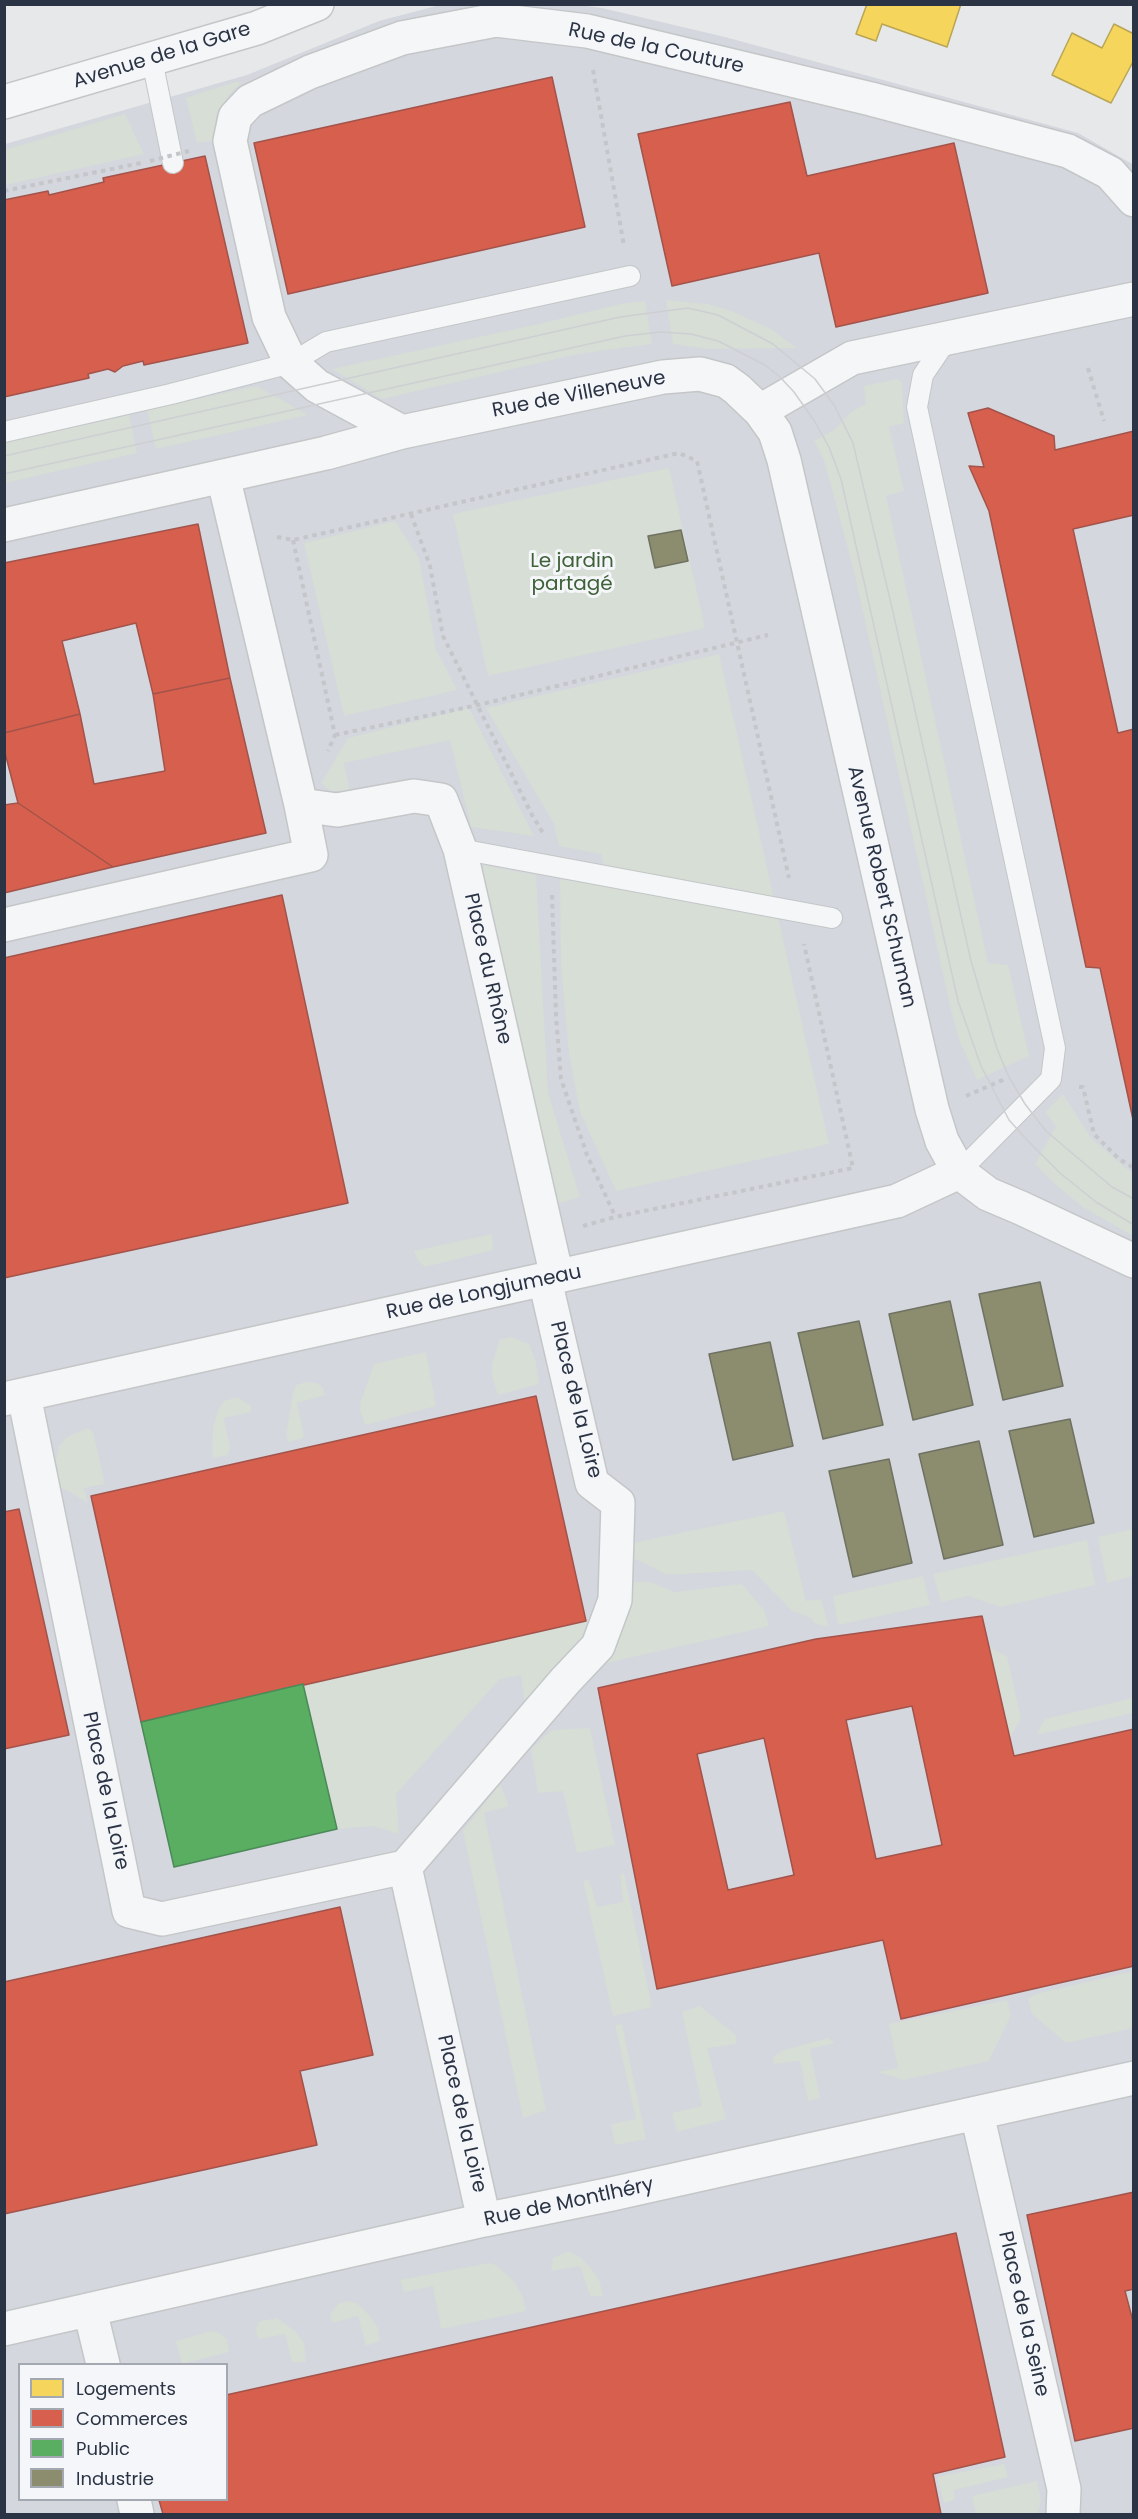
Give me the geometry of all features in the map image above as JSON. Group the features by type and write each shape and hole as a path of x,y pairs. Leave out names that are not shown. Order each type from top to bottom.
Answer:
{"street":[{"name":"Avenue de la Gare","path":"4,102 257,28 317,4"},
{"name":"Rue de la Couture","path":"402,432 317,386 291,363 269,318 230,141 235,117 250,101 309,72 402,38 496,20 587,31 871,99 1068,150 1110,173 1134,200"},
{"path":"760,411 852,358 1134,299"},
{"name":"Rue de Villeneuve","path":"4,525 326,453 402,432 663,376 700,374 726,381 746,395 760,411"},
{"name":"Avenue Robert Schuman","path":"760,411 775,432 784,460 932,1108 942,1141 959,1172 988,1194 1134,1261"},
{"path":"4,925 311,855 223,476"},
{"name":"Place du Rhône","path":"301,805 337,810 414,796 441,800 460,849 551,1278"},
{"name":"Rue de Longjumeau","path":"14,1397 897,1201 959,1172"},
{"name":"Place de la Loire","path":"14,1397 129,1911 162,1919 405,1867 565,1681 598,1646 615,1600 618,1503 592,1484 551,1278"},
{"name":"Place de la Loire","path":"405,1867 484,2220"},
{"name":"Rue de Montlhéry","path":"4,2329 484,2220 607,2195 1134,2078"},
{"name":"Place de la Seine","path":"977,2114 1064,2489 1063,2514"},
{"path":"90,2310 103,2363"}],"lane":[{"path":"152,60 173,163"},
{"path":"4,432 171,394 291,363 326,342 630,276"},
{"path":"948,338 922,375 917,407 1055,1048 1051,1079 959,1172"},
{"path":"460,849 832,918"}],"path":[{"path":"587,31 630,276"},
{"path":"4,191 189,151"},
{"path":"1088,368 1104,421"},
{"path":"274,536 293,540 679,453 697,461 853,1168 615,1216 576,1228"},
{"path":"293,540 335,735 327,753"},
{"path":"335,735 478,705 768,635"}],"shaded area":[{"path":"444,4 571,4 602,8 725,37 1078,133 1134,165 1133,2514 5,2514 5,144 247,75 379,21"}],"green space":[{"path":"235,82 242,82 228,96 216,116 217,140 197,143 186,98"},
{"path":"125,114 144,154 5,185 5,150"},
{"path":"666,300 707,304 729,310 771,329 797,348 709,349 673,344"},
{"path":"645,301 652,344 578,354 382,399 332,369 621,304"},
{"path":"898,379 902,383 904,423 889,427 904,491 886,496 988,963 1008,965 1029,1056 977,1080 960,1042 951,1010 854,571 824,460 814,441 835,429 851,412 866,404 864,386"},
{"path":"257,386 308,415 156,449 147,410"},
{"path":"129,415 137,453 5,483 5,443"},
{"name":"Le jardin partagé","path":"669,468 705,628 488,676 453,514"},
{"path":"395,521 419,558 436,649 457,690 344,716 304,543"},
{"path":"719,654 829,1144 616,1191 580,1112 569,1054 561,966 560,879 608,886 601,854 559,846 554,824 486,708"},
{"path":"469,708 534,836 471,827 450,740 344,763 350,791 331,791 321,783 348,738"},
{"path":"477,864 536,875 548,1093 580,1197 553,1205"},
{"path":"1063,1094 1091,1138 1133,1174 1133,1236 1084,1208 1035,1164 1056,1126 1045,1112"},
{"path":"492,1234 493,1250 425,1267 418,1261 414,1251"},
{"path":"511,1337 529,1344 536,1362 539,1384 498,1395 492,1376 492,1364 500,1339"},
{"path":"426,1352 436,1406 365,1425 360,1410 361,1401 374,1364"},
{"path":"306,1382 316,1383 323,1387 325,1395 297,1403 304,1435 303,1438 288,1442 286,1435 293,1393 296,1385"},
{"path":"237,1397 251,1406 251,1412 224,1418 230,1447 228,1455 212,1458 213,1427 218,1410 224,1401"},
{"path":"88,1428 93,1432 105,1484 84,1488 88,1503 59,1486 55,1463 59,1446 67,1437"},
{"path":"784,1511 806,1601 821,1599 829,1627 814,1623 811,1618 792,1611 752,1570 667,1575 629,1556 633,1543"},
{"path":"1133,1529 1133,1576 1107,1583 1098,1537"},
{"path":"1087,1540 1095,1585 1001,1607 968,1596 941,1602 933,1574"},
{"path":"923,1576 930,1605 838,1625 833,1596"},
{"path":"626,1582 650,1582 675,1592 742,1584 764,1610 769,1626 598,1665"},
{"path":"586,1621 585,1636 525,1707 521,1675 500,1679 396,1794 399,1834 373,1826 337,1829 303,1684"},
{"path":"989,1647 1007,1656 1021,1718 1010,1738"},
{"path":"1133,1698 1133,1713 1036,1735 1045,1719"},
{"path":"590,1728 615,1845 577,1853 563,1791 538,1793 531,1749 552,1730"},
{"path":"500,1784 509,1806 484,1813 546,2110 523,2118 463,1831"},
{"path":"624,1873 652,2007 613,2016 583,1881 589,1880 597,1907 623,1902 620,1875"},
{"path":"1133,1971 1133,2028 1066,2043 1032,2014 1028,1998 1036,1994"},
{"path":"1007,2000 1011,2015 989,2061 904,2080 877,2072 898,2068 889,2024"},
{"path":"700,2006 736,2035 736,2044 707,2048 726,2119 677,2132 672,2113 702,2106 682,2012"},
{"path":"622,2024 646,2139 615,2145 611,2124 636,2119 615,2025"},
{"path":"828,2038 835,2043 810,2049 820,2098 808,2101 800,2061 773,2064 774,2056 784,2050"},
{"path":"568,2251 580,2257 591,2268 600,2282 603,2296 590,2296 580,2266 551,2271 553,2258"},
{"path":"489,2263 496,2265 514,2281 523,2297 526,2311 441,2329 433,2286 404,2292 400,2280"},
{"path":"349,2301 358,2304 369,2315 378,2328 380,2341 366,2346 358,2316 332,2323 330,2314 338,2304"},
{"path":"277,2318 295,2331 304,2343 306,2362 292,2362 285,2334 260,2339 257,2336 256,2329 260,2321"},
{"path":"212,2331 227,2339 229,2352 182,2363 176,2341"},
{"path":"1004,2464 1008,2477 954,2490 955,2500 944,2503 937,2477"},
{"path":"1037,2481 1041,2500 1038,2514 976,2514 972,2496"}],"building: Logements":[{"path":"867,4 961,4 947,47 882,24 876,41 856,34"},
{"path":"1114,24 1134,34 1134,60 1111,103 1052,75 1072,33 1102,48"}],"building: Commerces":[{"path":"552,77 585,227 288,294 254,143"},
{"path":"790,102 807,176 954,143 988,293 836,327 819,253 672,286 638,134"},
{"path":"205,156 248,343 144,365 143,361 123,366 115,372 108,369 88,374 89,378 4,397 4,200 48,191 49,195 104,182 103,178"},
{"path":"988,408 1054,436 1055,450 1134,431 1134,515 1073,529 1118,733 1134,729 1134,1124 1100,968 1086,967 989,511 969,466 984,467 968,413"},
{"path":"198,524 230,678 153,694 136,623 62,641 80,714 4,733 4,563"},
{"path":"230,678 266,833 113,867 18,803 4,749 4,733 80,714 94,784 165,771 153,694"},
{"path":"18,803 113,867 4,893 4,805"},
{"path":"282,895 348,1203 4,1278 4,958"},
{"path":"536,1396 586,1621 141,1722 91,1496"},
{"path":"19,1509 69,1735 4,1749 4,1512"},
{"path":"982,1616 1014,1756 1134,1729 1134,1966 901,2019 883,1940 657,1989 598,1688 816,1639","holes":["912,1706 942,1845 876,1859 846,1720","764,1738 794,1875 728,1890 697,1754"]},
{"path":"340,1907 373,2055 300,2071 317,2145 4,2214 4,1982"},
{"path":"1134,2192 1134,2289 1125,2291 1134,2325 1134,2428 1075,2441 1027,2215"},
{"path":"956,2233 1005,2457 933,2474 941,2514 163,2514 159,2501 228,2501 228,2395"}],"building: Public":[{"path":"303,1684 337,1829 174,1867 141,1722"}],"building: Industrie":[{"path":"681,530 688,561 655,568 648,536"},
{"path":"1040,1282 1063,1386 1003,1400 979,1294"},
{"path":"950,1301 973,1405 913,1420 889,1314"},
{"path":"859,1321 883,1425 823,1439 798,1333"},
{"path":"770,1342 793,1446 733,1460 709,1354"},
{"path":"1070,1419 1094,1523 1034,1537 1009,1431"},
{"path":"979,1441 1003,1545 944,1559 919,1454"},
{"path":"889,1459 912,1563 853,1577 829,1471"}],"tram line":[{"path":"4,456 620,317 688,308 718,315 773,344 815,379 834,405 853,443 971,961 997,1049 1009,1077 1025,1104 1046,1131 1112,1187 1134,1199"},
{"path":"4,474 625,336 660,332 691,334 718,341 765,365 794,392 815,422 829,447 841,479 958,1001 981,1066 1009,1120 1028,1141 1060,1173 1096,1202 1134,1225"}]}
